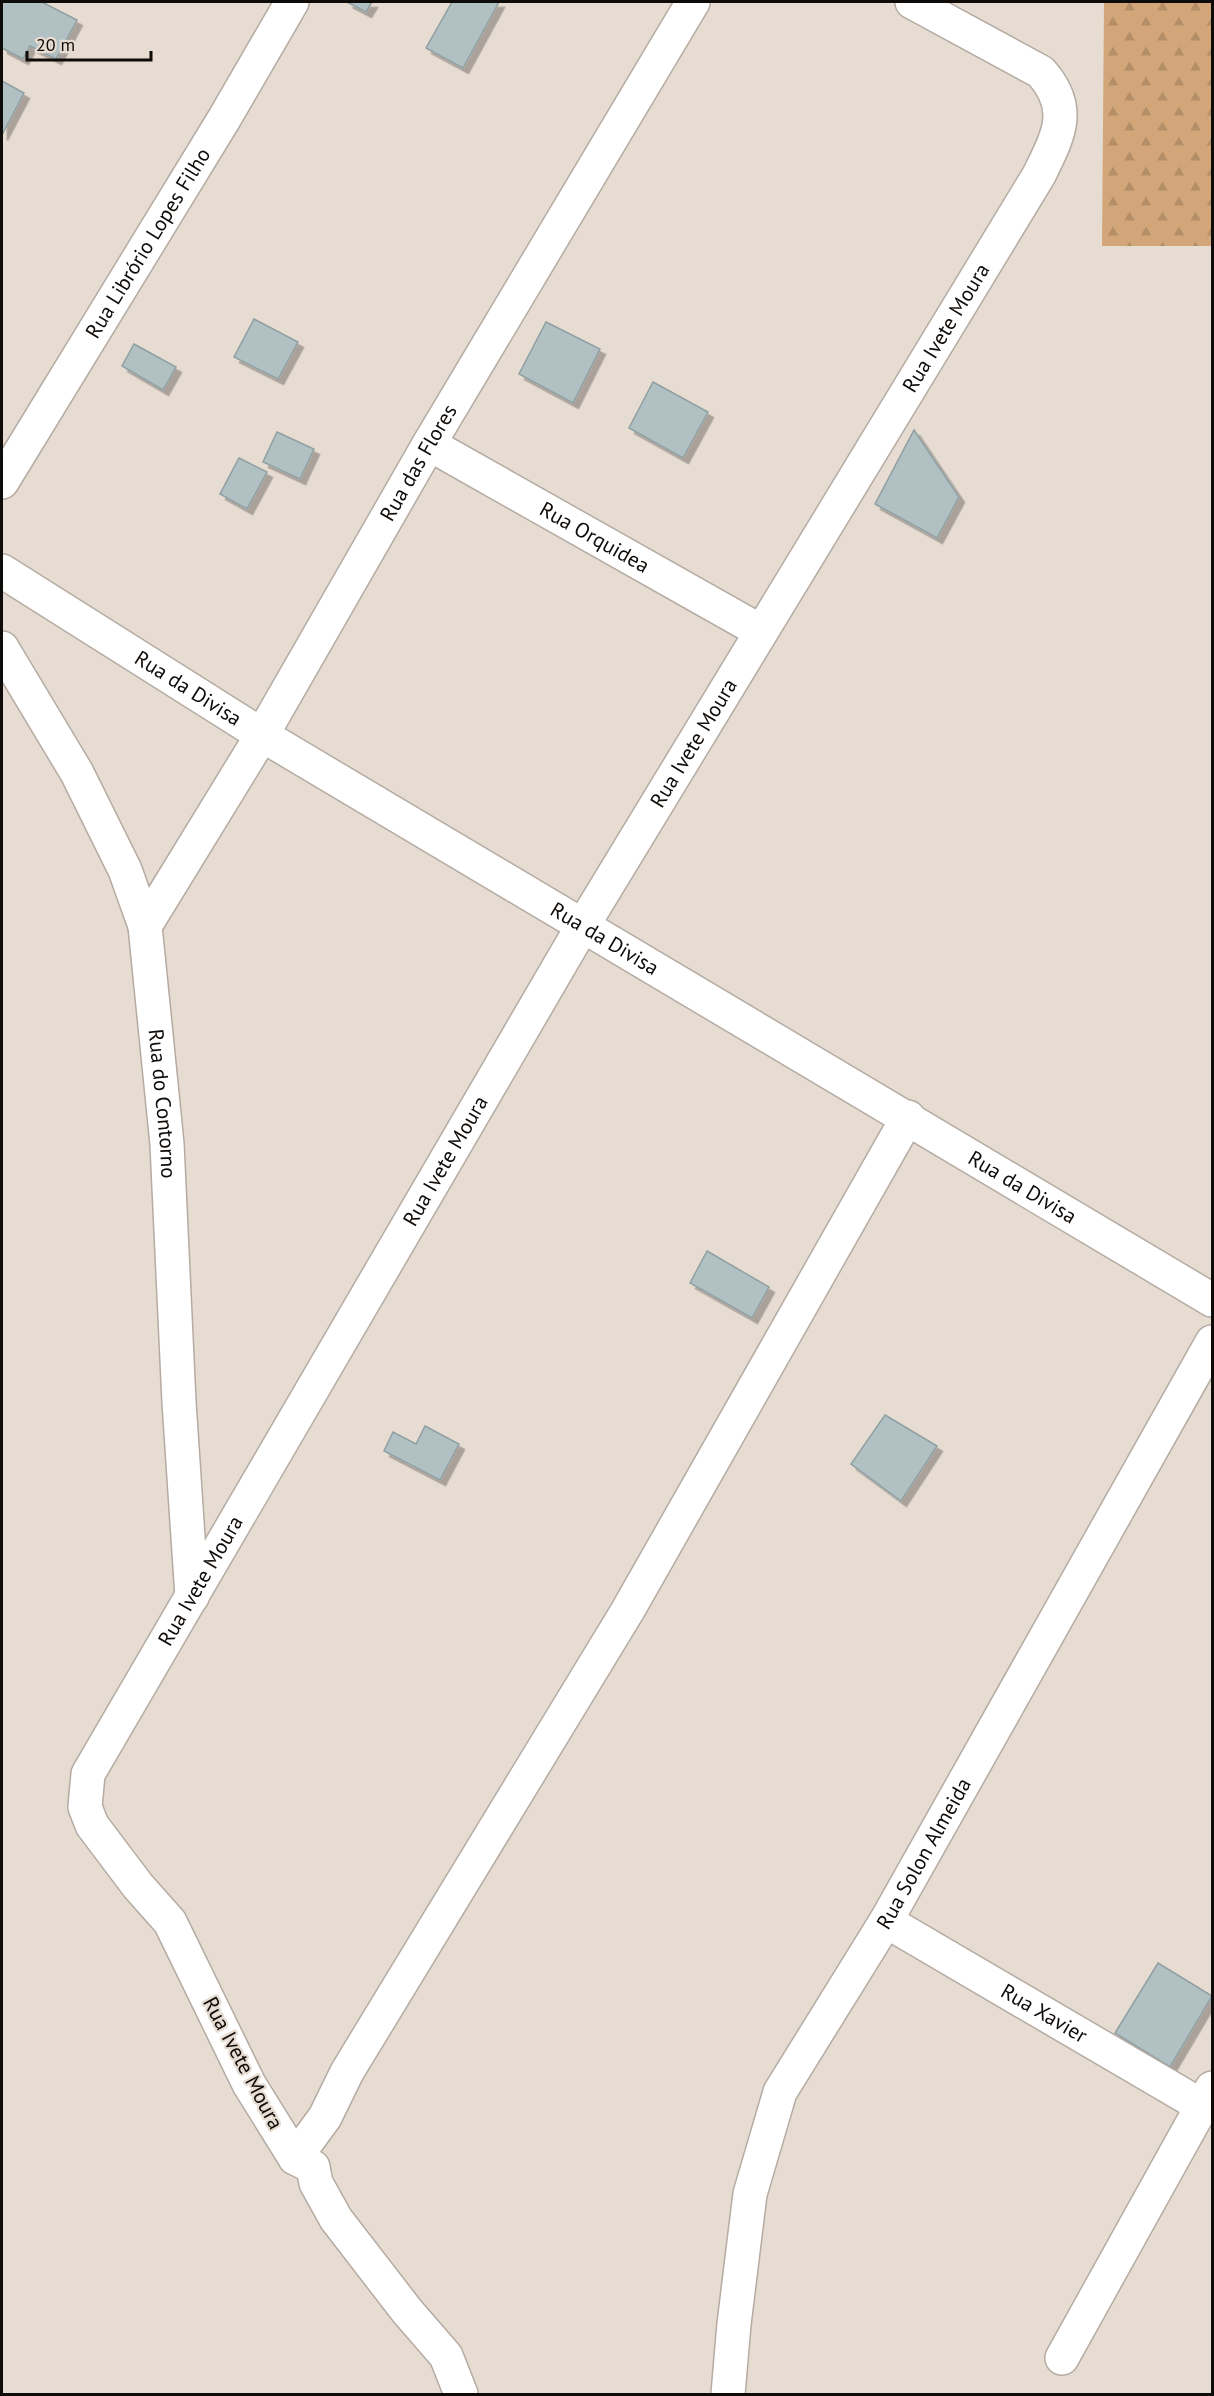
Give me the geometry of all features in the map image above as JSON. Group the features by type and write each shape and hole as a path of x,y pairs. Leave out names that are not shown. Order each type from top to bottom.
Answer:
{"street":[{"name":"Rua Librório Lopes Filho","path":"2,482 224,119 292,2"},
{"name":"Rua das Flores","path":"145,926 262,735 429,444 693,2"},
{"name":"Rua Ivete Moura","path":"461,2394 446,2356 407,2311 336,2219 316,2183 313,2168 295,2158 249,2084 170,1922 138,1886 92,1825 85,1807 88,1774 582,927 1039,175 1056,140 1062,117 1052,85 1041,72 912,2"},
{"name":"Rua Orquidea","path":"429,444 760,632"},
{"name":"Rua da Divisa","path":"2,571 262,735 582,927 908,1117 1212,1300"},
{"name":"Rua do Contorno","path":"2,648 77,772 125,870 145,926 167,1144 179,1402 192,1597"},
{"path":"295,2158 325,2117 353,2062 628,1610 908,1117"},
{"name":"Rua Solon Almeida","path":"728,2394 750,2194 780,2092 886,1922 1212,1342"},
{"name":"Rua Xavier","path":"886,1922 1207,2097"},
{"path":"1062,2358 1207,2097"}],"green space":[{"path":"1104,2 1212,2 1212,246 1102,246"}],"building":[{"path":"2,2 42,2 77,20 56,59 30,46 23,59 2,48"},
{"path":"347,2 372,2 366,12"},
{"path":"452,2 499,2 463,68 426,48"},
{"path":"2,81 24,93 2,135"},
{"path":"254,319 298,342 278,379 234,357"},
{"path":"546,322 600,349 573,403 519,374"},
{"path":"134,344 176,367 163,390 122,366"},
{"path":"653,382 708,412 683,458 629,428"},
{"path":"914,430 959,497 937,538 875,504"},
{"path":"277,432 314,449 300,479 263,462"},
{"path":"239,458 267,472 247,509 220,494"},
{"path":"707,1251 769,1287 752,1318 690,1283"},
{"path":"885,1415 937,1446 901,1501 851,1464"},
{"path":"425,1426 459,1444 440,1480 384,1451 393,1432 416,1444"},
{"path":"1158,1963 1212,1996 1170,2067 1115,2033"}]}
